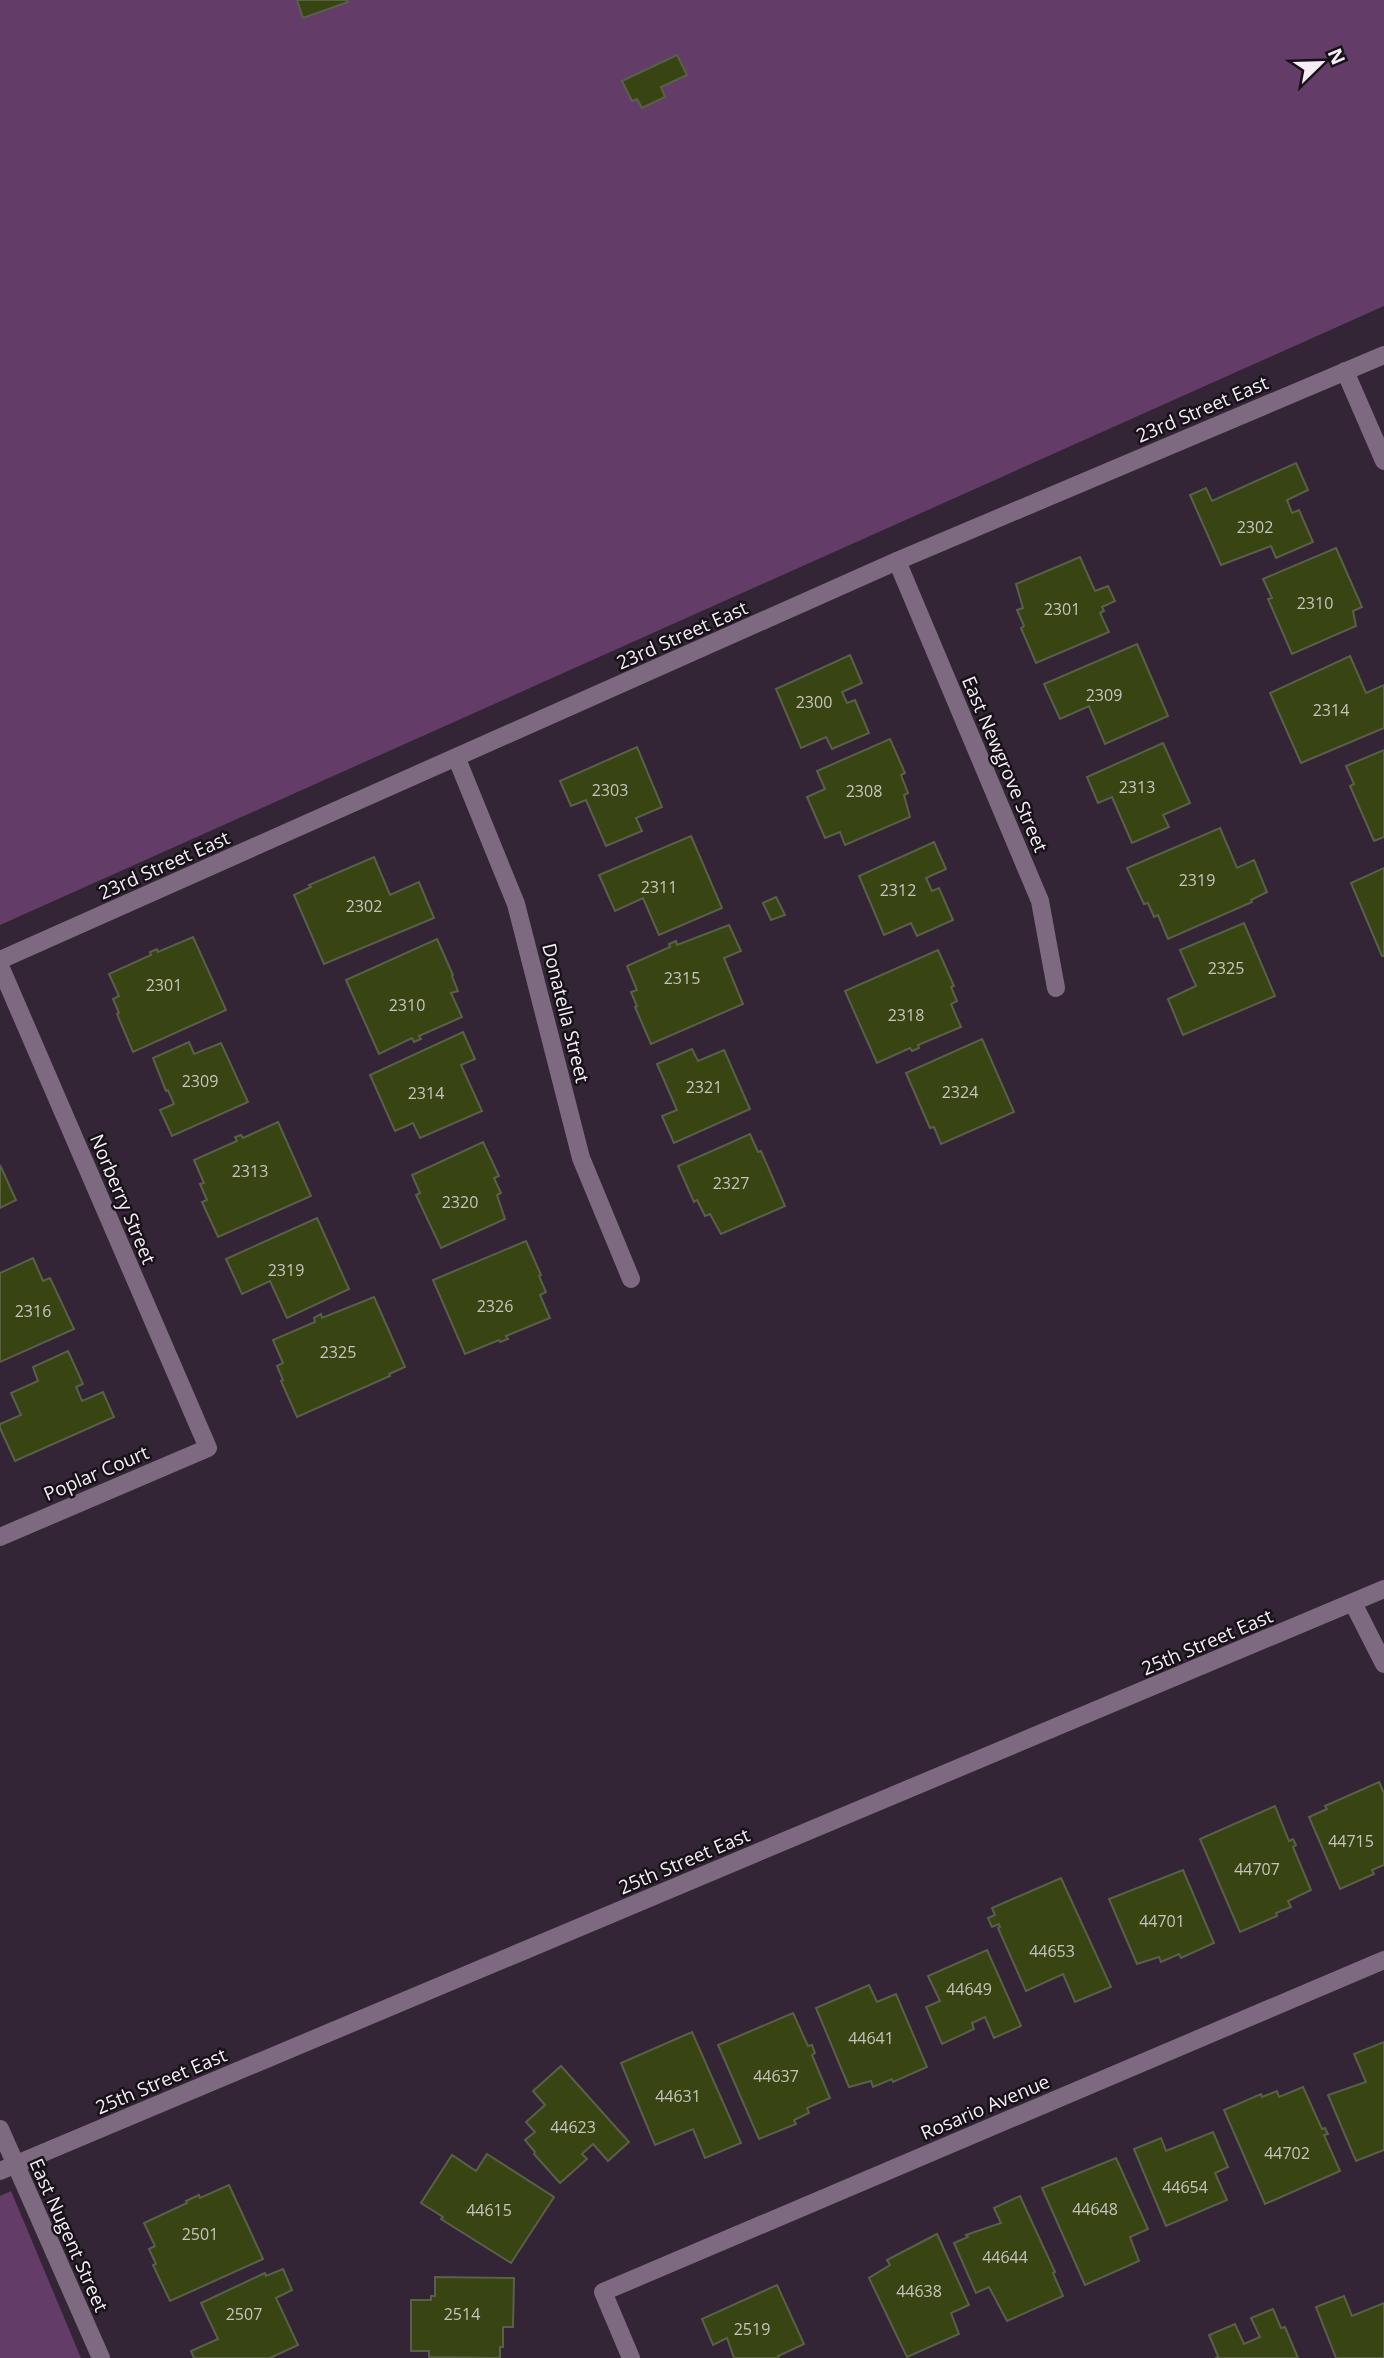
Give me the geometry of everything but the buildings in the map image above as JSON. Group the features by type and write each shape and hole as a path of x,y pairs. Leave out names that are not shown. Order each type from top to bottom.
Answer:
{"street":[{"name":"23rd Street East","path":"0,960 897,561 1384,355"},
{"path":"1345,371 1384,461"},
{"name":"East Newgrove Street","path":"897,561 1041,901 1056,988"},
{"name":"Donatella Street","path":"457,759 516,904 581,1158 631,1279"},
{"name":"Norberry Street","path":"0,966 208,1448"},
{"name":"Poplar Court","path":"0,1537 208,1448"},
{"name":"25th Street East","path":"8,2168 1384,1589"},
{"path":"1353,1603 1384,1664"},
{"name":"Rosario Avenue","path":"631,2358 603,2292 1384,1960"},
{"name":"East Nugent Street","path":"0,2129 8,2168 101,2358"}],"shaded area":[{"path":"0,0 1384,0 1384,306 0,925"},
{"path":"11,2191 81,2358 0,2358 0,2196"}]}
